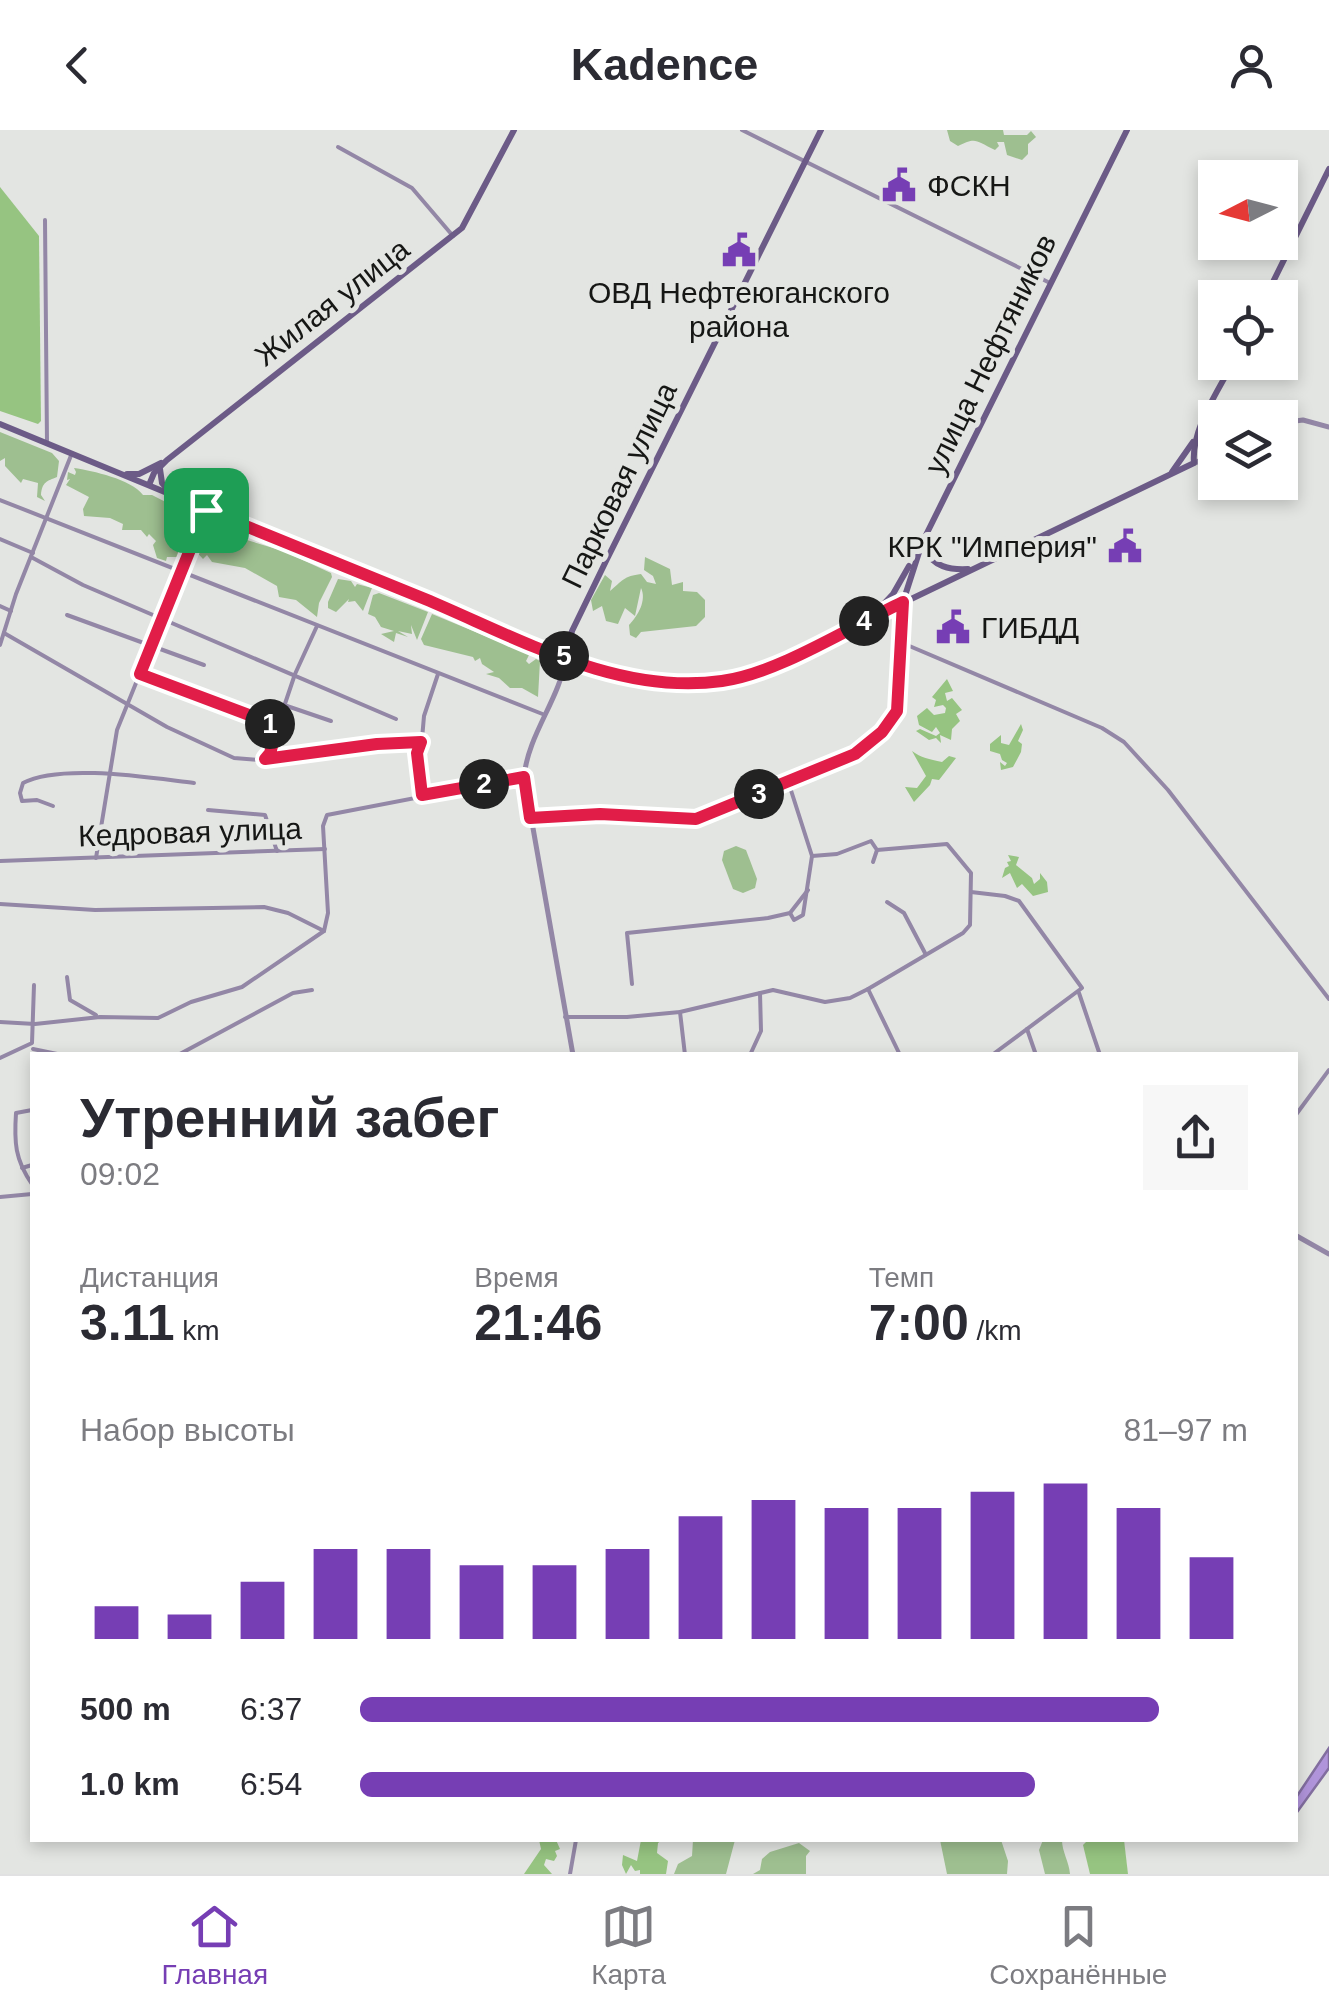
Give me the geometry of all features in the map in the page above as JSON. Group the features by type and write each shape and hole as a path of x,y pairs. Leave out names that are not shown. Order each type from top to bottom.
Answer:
{"main road":[{"name":"Жилая улица","path":"149,486 166,460 453,236 467,222 514,130"},
{"name":"Парковая улица","path":"566,657 572,632 606,559 821,130"},
{"name":"улица Нефтяников","path":"903,602 922,543 1127,130"},
{"path":"1274,280 1329,169"},
{"path":"0,424 566,657 642,681 687,684 723,681 767,668 1167,477 1194,463 1198,438"},
{"path":"1167,477 1198,432"},
{"path":"118,472 139,474 166,460"},
{"path":"166,460 160,478 176,497"},
{"path":"928,531 925,549 934,561 954,569 974,569"},
{"path":"868,619 893,594 922,543"}],"street":[{"path":"742,130 1050,284"},
{"path":"338,147 412,188 453,236"},
{"path":"45,220 47,443"},
{"path":"1298,421 1329,427"},
{"path":"0,645 72,454"},
{"path":"1194,463 1198,461"},
{"path":"0,500 545,715"},
{"path":"96,858 115,738 206,510"},
{"path":"0,540 84,585 396,718"},
{"path":"530,818 600,814 696,819 862,750 893,719 900,689 903,602"},
{"path":"0,606 11,611"},
{"path":"67,615 204,664"},
{"path":"265,759 295,674 317,626"},
{"path":"4,633 226,755 265,759 421,742"},
{"path":"900,642 1117,737 1168,790 1329,999"},
{"name":"Парковая улица","path":"566,657 528,756 524,777 572,1052"},
{"path":"140,674 278,726"},
{"path":"422,795 417,753 438,674"},
{"path":"284,705 331,721"},
{"path":"53,806 21,799 22,783 110,774 194,783"},
{"name":"Кедровая улица","path":"0,861 325,849 324,822 329,814 524,777"},
{"path":"788,781 812,856 802,917 794,920 790,913"},
{"path":"208,810 265,816 277,851"},
{"path":"812,856 837,854 871,842 877,850"},
{"path":"565,1017 680,1012 782,990 825,1002 850,998 969,928 971,873 948,844 877,850"},
{"path":"0,1022 158,1018 191,1002 234,990 324,931 328,920 325,849"},
{"path":"873,862 877,850"},
{"path":"632,984 627,932 790,913 808,890"},
{"path":"971,892 1019,901 1082,988 996,1052"},
{"path":"888,902 904,913 926,955"},
{"path":"0,904 95,910 264,907 288,913 324,931"},
{"path":"66,976 72,1003 100,1017"},
{"path":"0,1058 33,1049 34,985"},
{"path":"184,1052 293,994 312,990"},
{"path":"868,990 899,1052"},
{"path":"1078,991 1099,1052"},
{"path":"752,1052 762,1031 760,993"},
{"path":"680,1012 685,1052"},
{"path":"1027,1029 1035,1052"},
{"path":"1298,1112 1329,1070"},
{"path":"30,1110 16,1113 14,1145 30,1181"},
{"path":"22,1168 30,1165"},
{"path":"0,1196 30,1194"},
{"path":"1298,1236 1329,1254"},
{"path":"570,1874 576,1842"}],"green space":[{"path":"947,130 1003,130 1004,135 1027,135 1031,131 1036,137 1028,144 1028,154 1022,160 1007,155 1004,142 997,142 995,150 976,141 958,146 950,141"},
{"path":"0,187 39,236 38,424 0,411"},
{"path":"0,432 52,453 59,461 57,477 43,487 41,495 45,501 37,497 38,483 23,479 21,483 5,466 5,458 0,461"},
{"path":"74,468 121,480 143,495 152,495 193,516 195,521 181,557 167,557 166,561 157,558 153,545 156,541 149,534 147,537 141,530 122,530 123,524 110,518 84,516 89,497 66,485 70,479 67,480 68,472 75,475"},
{"path":"204,527 283,551 331,573 317,617 296,600 279,597 277,586 245,568 212,562 207,555 203,559 192,547 203,538 199,534"},
{"path":"645,557 670,569 672,585 683,582 683,591 697,592 705,600 705,617 696,626 641,632 636,638 630,635 629,625 638,613 642,603 641,588 635,616 625,608 618,624 606,621 602,606 593,611 591,600 605,575 612,581 610,591 627,578 641,574 647,582 656,584 644,570"},
{"path":"338,579 351,581 355,587 357,584 372,588 363,611 349,599 336,612 328,608"},
{"path":"379,593 428,612 417,640 411,625 412,634 398,631 408,637 396,633 394,642 381,634 394,631 381,627 368,614 373,595"},
{"path":"432,614 526,653 529,664 540,661 538,697 522,688 510,688 499,678 486,674 494,672 480,658 475,661 473,657 424,645 421,639"},
{"path":"947,679 953,691 945,693 947,701 952,698 962,710 956,714 960,721 952,729 951,740 940,735 941,743 916,731 936,736 940,733 936,727 932,732 919,725 917,716 927,708 934,715 945,713 943,705 934,707 936,700 932,697"},
{"path":"1021,724 1021,752 1013,767 1001,770 1000,762 1005,766 1007,763 1000,754 990,751 990,744 1001,735 1001,743 1009,745"},
{"path":"912,751 942,762 949,756 956,758 914,802 905,787 917,788 926,776"},
{"path":"736,846 746,850 757,879 755,888 743,893 733,889 722,860 724,851"},
{"path":"1008,855 1019,857 1016,865 1034,884 1040,873 1048,892 1033,896 1022,884 1017,888 1010,873 1002,878 1009,866 1007,862 1011,861"},
{"path":"539,1842 557,1842 560,1849 555,1851 554,1861 546,1859 544,1865 552,1874 524,1874 541,1849"},
{"path":"641,1842 659,1842 657,1853 668,1861 666,1874 640,1874 631,1865 626,1874 623,1855 637,1861"},
{"path":"693,1842 734,1842 726,1874 674,1874 678,1864 692,1856"},
{"path":"940,1842 1002,1842 1008,1861 1007,1874 947,1874"},
{"path":"1042,1842 1062,1842 1070,1874 1045,1874 1039,1850"},
{"path":"1124,1842 1128,1874 1090,1874 1083,1845"},
{"path":"799,1843 810,1851 806,1856 806,1874 753,1874 760,1870 762,1859 770,1852"}],"shaded area":[{"path":"1329,1748 1329,1768 1298,1811 1298,1794"}],"place":[{"name":"ФСКН","path":"899,185"},
{"name":"ОВД Нефтеюганского района","path":"739,250"},
{"name":"КРК \"Империя\"","path":"1125,546"},
{"name":"ГИБДД","path":"953,627"}],"route":[{"path":"206,510 550,651 620,676 651,682 700,683 754,673 903,602 897,711 882,732 855,754 696,819 630,814 530,818 524,777 422,795 417,753 421,742 265,759 278,726 184,694 140,674 206,510"}]}
